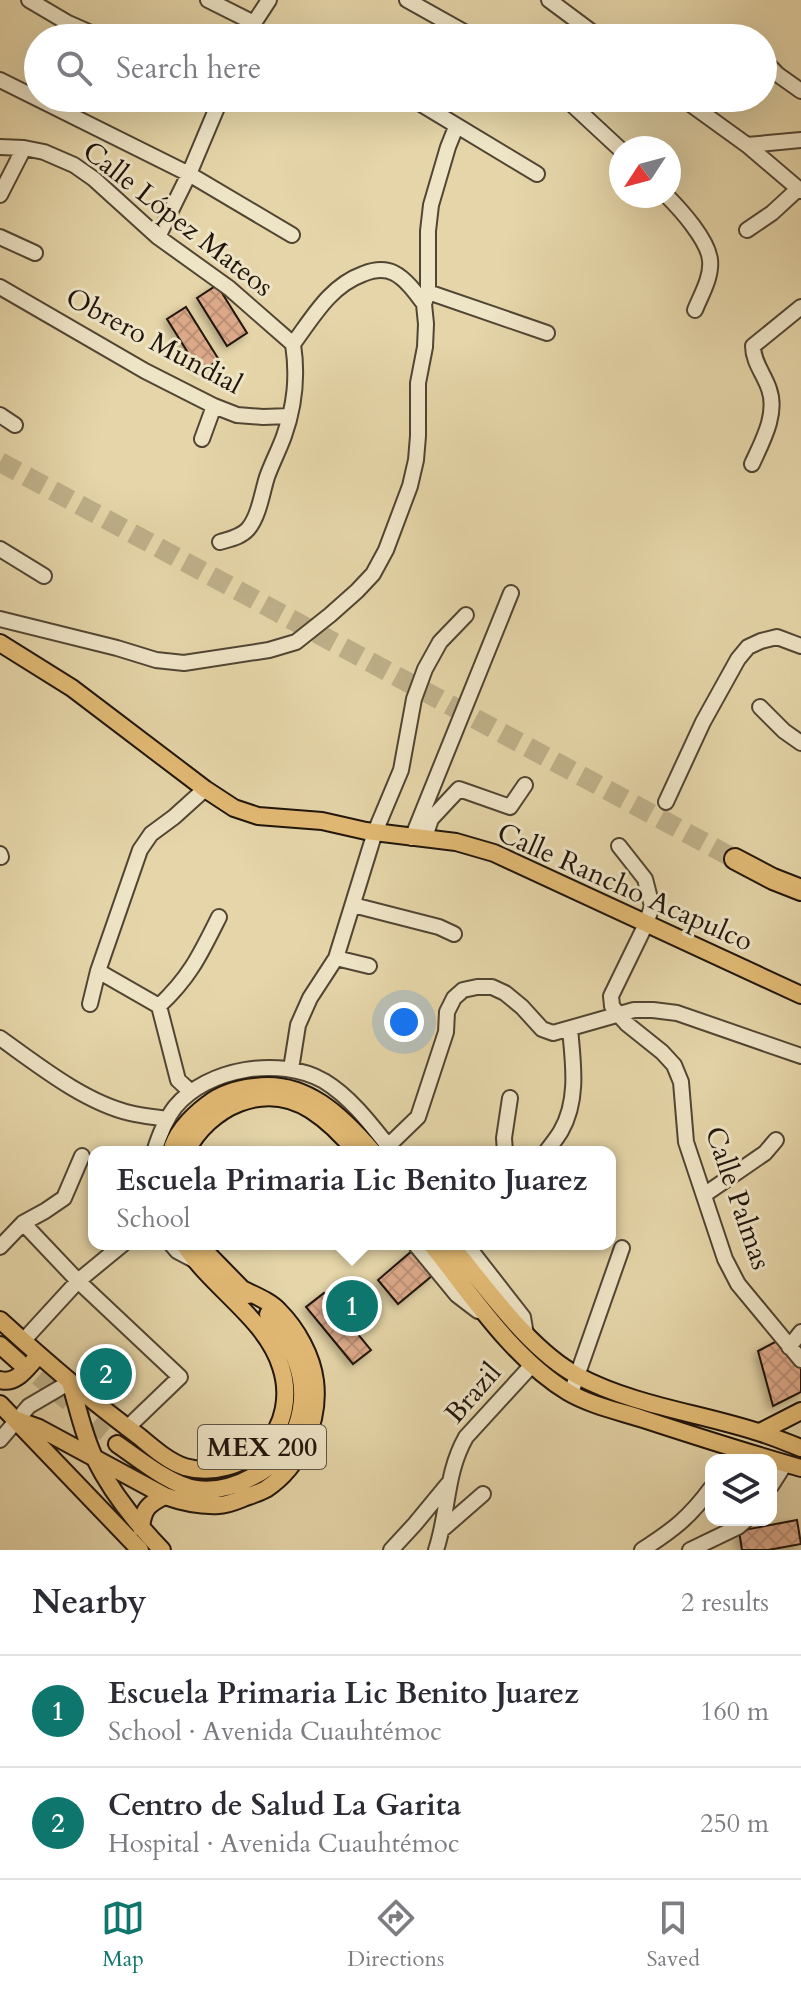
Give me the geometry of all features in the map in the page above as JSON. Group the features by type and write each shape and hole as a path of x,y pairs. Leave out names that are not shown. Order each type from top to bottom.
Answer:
{"highway":[{"path":"735,859 801,890"}],"main road":[{"name":"Calle Rancho Acapulco","path":"0,643 72,688 234,808 258,816 322,821 375,832 456,842 494,853 801,995"},
{"path":"174,1146 183,1128 197,1112 215,1099 238,1089 266,1085 291,1088 314,1098 380,1146"},
{"path":"189,1146 206,1123 224,1109 241,1101 264,1098 286,1100 308,1108 331,1125 350,1146"},
{"path":"188,1250 194,1260"},
{"path":"17,1420 39,1428 165,1496 186,1503 222,1505 265,1490 290,1467 302,1449 316,1405 315,1380 296,1331 277,1308 242,1289 205,1250"},
{"path":"436,1250 532,1365 571,1393 733,1454"},
{"path":"455,1250 526,1335 577,1376 636,1400 760,1432 801,1448"},
{"name":"MEX 200","path":"0,1320 70,1382 167,1457 185,1467 210,1469 232,1466 254,1456 273,1438 283,1415 286,1393 281,1368 272,1347 256,1325 194,1260"},
{"name":"MEX 200","path":"117,1444 173,1481 193,1489 217,1490 239,1484 263,1472 280,1458 291,1442 299,1417 302,1391 298,1363 286,1337 242,1289"},
{"path":"0,1345 19,1362"},
{"path":"0,1380 14,1380 39,1355"},
{"path":"70,1382 95,1458 118,1497 162,1550"},
{"path":"0,1404 140,1550"},
{"path":"760,1432 801,1411"},
{"path":"141,1528 142,1515 151,1502 165,1496"}],"street":[{"path":"29,0 70,24"},
{"path":"208,0 254,23 269,0"},
{"path":"407,0 450,24"},
{"path":"549,0 581,24"},
{"path":"777,74 801,91"},
{"path":"0,80 24,92"},
{"path":"64,112 189,174 292,235"},
{"path":"158,237 215,112"},
{"path":"433,112 537,174"},
{"path":"580,112 609,139"},
{"path":"701,112 747,145 800,190 747,230"},
{"path":"0,619 156,660 184,663 269,650 296,642 373,574 395,530 416,460 418,383 425,335 431,205 456,127"},
{"path":"747,145 801,140"},
{"name":"Calle López Mateos","path":"0,147 44,152 74,165 158,237 229,288 293,344"},
{"path":"0,195 24,148"},
{"path":"679,208 697,231 710,259 708,276 695,310"},
{"path":"0,237 35,253"},
{"path":"220,542 247,531 253,521 290,416 296,390 293,344 330,295 353,278 371,271 388,270 426,298 547,333"},
{"name":"Obrero Mundial","path":"0,287 145,371 214,406 237,415 290,416"},
{"path":"752,464 772,408 770,391 753,354 753,346 801,307"},
{"path":"202,439 214,406"},
{"path":"0,415 15,425"},
{"path":"0,549 44,576"},
{"path":"418,838 511,593"},
{"path":"291,1069 298,1025 310,998 336,958 375,832 401,770 414,699 425,669 440,642 466,615"},
{"path":"666,802 703,722 738,659 748,647 777,637 801,646"},
{"path":"760,707 801,743"},
{"path":"418,838 459,789 510,807 525,785"},
{"path":"90,1004 98,971 140,850 151,834 205,789"},
{"path":"619,846 645,879 652,906 611,996 612,1006 619,1015"},
{"path":"353,905 439,927 454,934"},
{"path":"159,1006 178,989 195,965 219,917"},
{"path":"336,958 369,966"},
{"path":"98,971 159,1006 178,1080 191,1092"},
{"path":"389,1146 418,1117 446,1032 447,1012 454,998 463,990 492,987 505,993 542,1029 553,1033 634,1010 653,1010 677,1013 801,1056"},
{"name":"Calle Palmas","path":"619,1015 674,1065 681,1082 686,1142 725,1259 738,1284 801,1360"},
{"path":"550,1146 563,1129 575,1076 570,1029"},
{"path":"0,1038 92,1098 128,1112 167,1119"},
{"path":"156,1146 167,1119 191,1092 213,1079 259,1067 291,1069 323,1080 354,1105 382,1146"},
{"path":"505,1146 510,1098"},
{"path":"704,1195 756,1160 776,1140"},
{"path":"0,1247 23,1223 64,1198 82,1156"},
{"path":"23,1223 78,1281 180,1377 127,1428"},
{"path":"571,1393 622,1248"},
{"path":"23,1341 78,1281 116,1250"},
{"path":"176,1250 194,1260"},
{"path":"420,1250 457,1295 494,1323"},
{"path":"471,1250 523,1317 526,1335"},
{"path":"789,1347 801,1332"},
{"name":"Brazil","path":"436,1550 444,1528 448,1483 458,1450 466,1437 532,1365"},
{"path":"0,1440 29,1406 70,1382"},
{"path":"777,1481 793,1466"},
{"path":"391,1550 448,1483"},
{"path":"444,1528 483,1494"},
{"path":"642,1550 667,1535 692,1513 705,1496"},
{"path":"690,1550 739,1526"}],"building":[{"path":"217,285 247,333 227,346 197,298"},
{"path":"186,307 219,360 200,372 167,319"},
{"path":"413,1250 433,1275 398,1304 378,1280"},
{"path":"324,1293 371,1350 353,1364 306,1307"},
{"path":"775,1342 783,1343 801,1362 801,1392 773,1406 758,1351"},
{"path":"107,1357 114,1363 98,1380 91,1374"},
{"path":"797,1520 801,1544 768,1550 742,1550 739,1531"}],"tunnel":[{"path":"0,462 735,859"},
{"path":"19,1362 117,1444"}],"place":[{"name":"Escuela Primaria Lic Benito Juarez","path":"352,1306"},
{"name":"Centro de Salud La Garita","path":"106,1374"}]}
